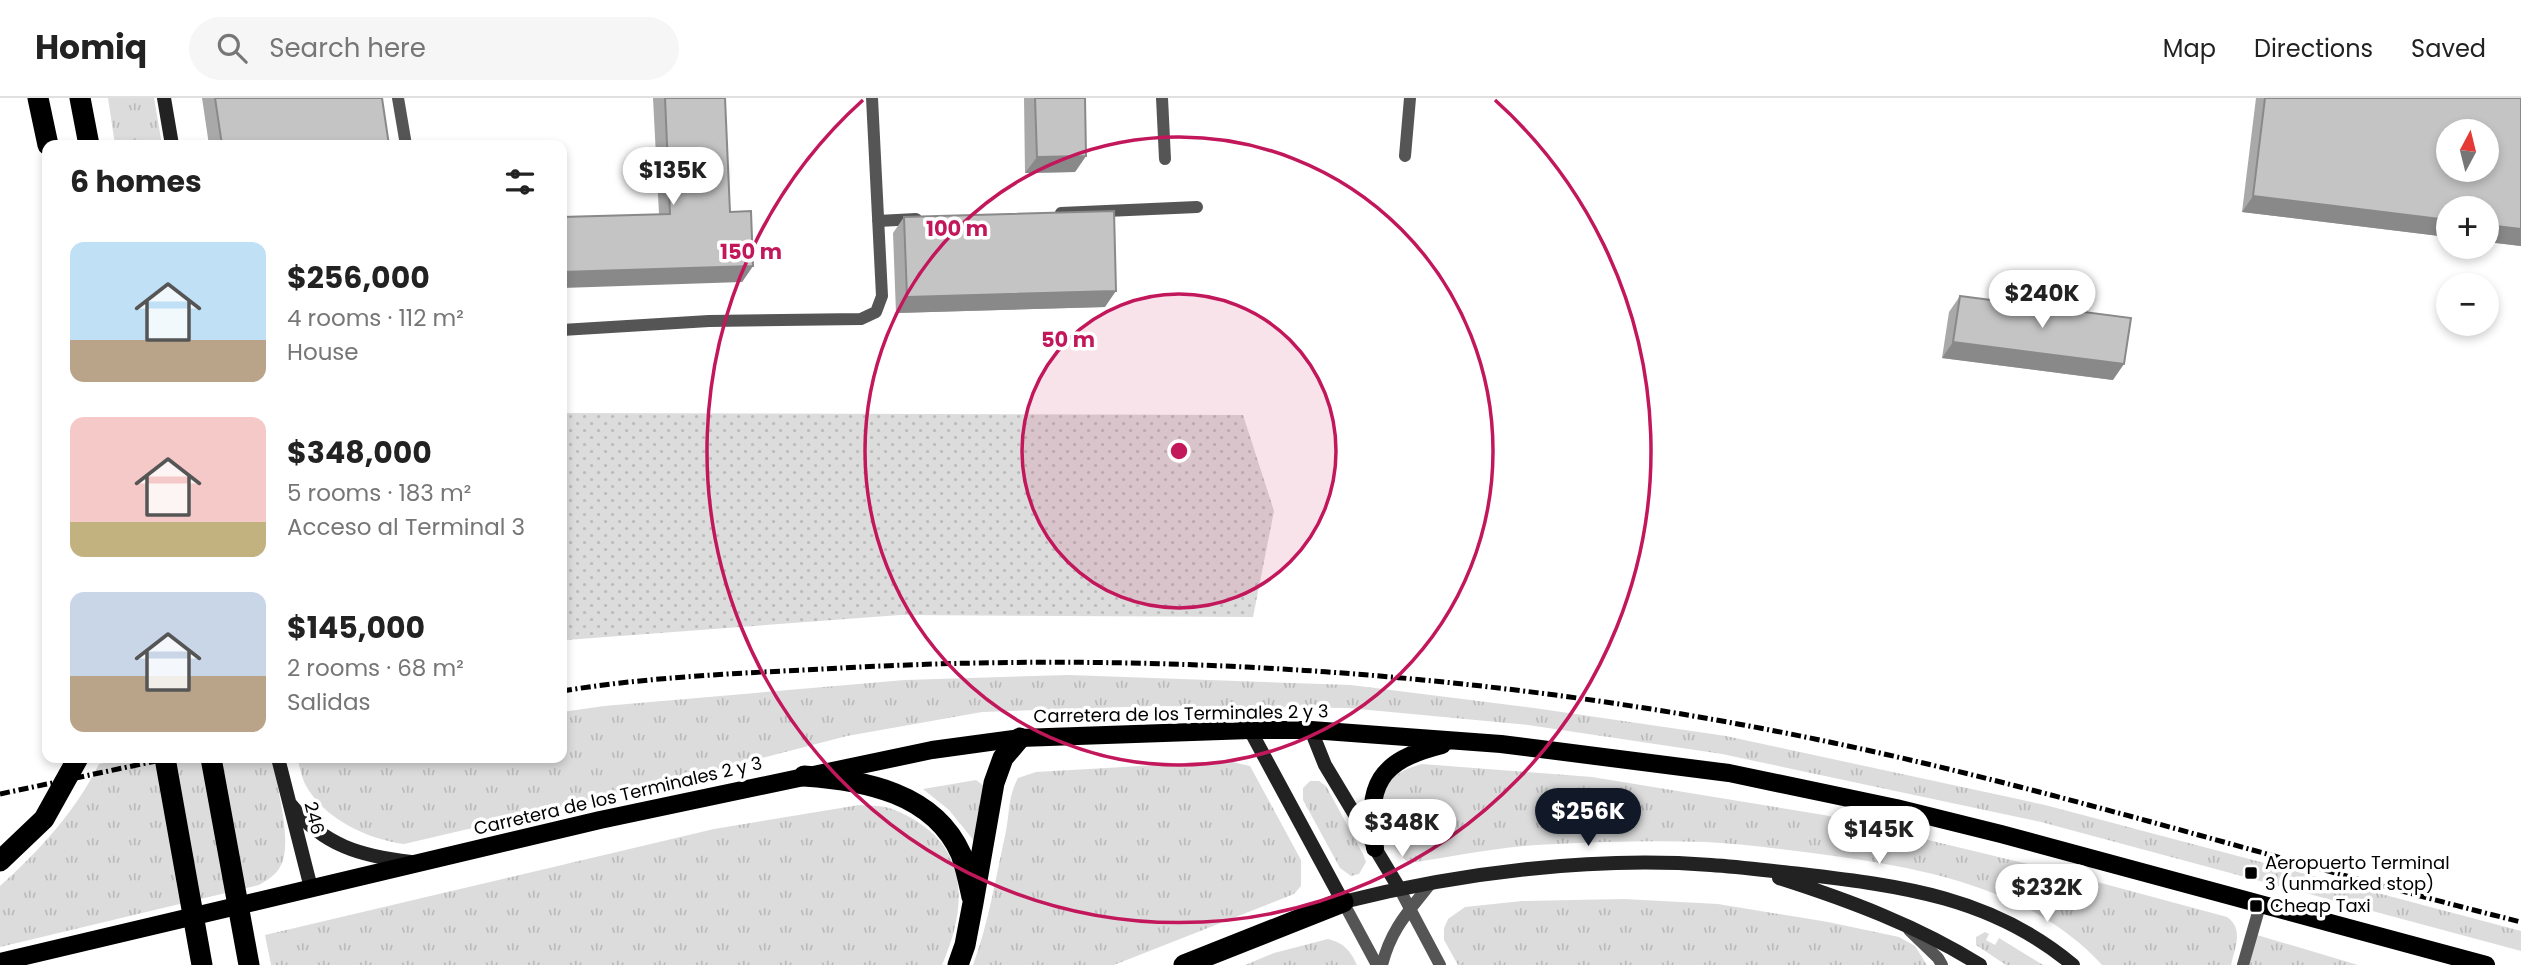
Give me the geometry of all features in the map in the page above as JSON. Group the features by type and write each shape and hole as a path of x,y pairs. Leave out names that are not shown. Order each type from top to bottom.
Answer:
{"highway":[{"path":"38,98 46,140"},
{"path":"80,98 88,140"},
{"path":"958,965 974,903 994,783 1003,758 1020,738"},
{"path":"0,862 44,819 75,763"},
{"path":"166,763 202,965"},
{"path":"212,763 249,965"},
{"path":"804,776 866,783 904,797 923,808 940,822 954,842 961,856 974,903"},
{"path":"1184,965 1343,902"}],"main road":[{"path":"164,98 171,140"},
{"path":"1250,730 1343,902 1399,888 1545,867 1656,863 1748,869 1861,881 1960,901 1998,916 2027,932 2073,965"},
{"path":"1311,730 1325,765 1399,888"},
{"name":"Carretera de los Terminales 2 y 3","path":"0,962 600,820 932,751 1020,738 1311,730 1460,740 1729,773 1975,827 2261,902 2486,965"},
{"path":"1375,848 1371,812 1380,780 1390,768 1412,752 1460,740"},
{"name":"246","path":"279,763 312,888"},
{"path":"290,805 311,826 363,855 419,863"},
{"path":"1748,869 1832,895 1962,954 1980,965"}],"lane":[{"path":"398,98 405,140"},
{"path":"567,330 709,321 861,319 876,312 882,296 872,98"},
{"path":"1162,98 1165,159"},
{"path":"1405,156 1410,98"},
{"path":"1045,213 1197,207"},
{"path":"878,220 934,218"},
{"path":"1380,965 1388,943 1431,883"},
{"path":"1399,888 1440,965"},
{"path":"1343,902 1380,965"},
{"path":"2243,965 2261,902"},
{"path":"1907,928 1942,965"}],"green space":[{"path":"108,98 154,98 161,140 114,140"},
{"path":"567,413 1243,415 1274,511 1253,617 900,615 567,640"},
{"path":"1069,675 1351,685 1726,736 2045,805 2521,931 2521,951 2041,822 1722,754 1528,725 1348,708 1154,706 982,712 847,736 681,779 404,844 361,832 335,817 313,796 302,778 298,763 567,763 567,711 905,680"},
{"path":"1228,761 1250,766 1301,860 1301,886 1294,894 1114,965 973,965 988,916 1011,798 1018,778 1036,772"},
{"path":"273,763 285,829 284,857 280,867 271,878 259,885 0,947 0,886 68,814 99,764"},
{"path":"1422,764 1592,777 1824,815 2053,870 2227,917 2237,933 2236,945 2231,965 2102,965 2074,939 2044,918 1975,886 1938,875 1864,860 1751,846 1663,841 1536,845 1409,863 1389,837 1380,812 1380,801 1389,782 1408,769"},
{"path":"976,780 984,786 975,842 949,810 923,789"},
{"path":"1310,781 1319,781 1326,786 1363,854 1366,862 1359,874 1351,876 1340,868 1303,800 1303,788"},
{"path":"859,805 888,808 917,821 936,836 948,854 956,873 959,894 957,917 942,965 271,965 265,935 714,829"},
{"path":"1624,899 1718,904 1899,937 1915,946 1927,965 1458,965 1444,940 1444,928 1448,919 1465,907 1522,901"},
{"path":"1985,932 1989,934 1986,940 1995,945 1999,938 2043,965 2006,965 1976,945 1976,937"},
{"path":"2257,935 2358,965 2249,965"},
{"path":"1328,939 1346,948 1357,965 1245,965 1274,953"}],"building":[{"path":"215,98 382,98 388,140 221,140"},
{"path":"665,98 725,98 730,212 751,211 753,266 567,272 567,217 670,214"},
{"path":"1035,98 1085,98 1086,156 1037,157"},
{"path":"2265,98 2521,98 2521,229 2499,226 2499,196 2436,196 2436,219 2253,196"},
{"path":"1114,211 1116,291 907,297 904,217"},
{"path":"1960,296 2131,318 2124,364 1953,342"}],"railway":[{"path":"567,690 701,676 841,668 1090,662 1340,673 1465,684 1712,719 1921,762 2521,922"},
{"path":"0,794 146,763"}],"place":[{"name":"Aeropuerto Terminal 3 (unmarked stop)","path":"2251,873"},
{"name":"Cheap Taxi","path":"2256,906"}]}
